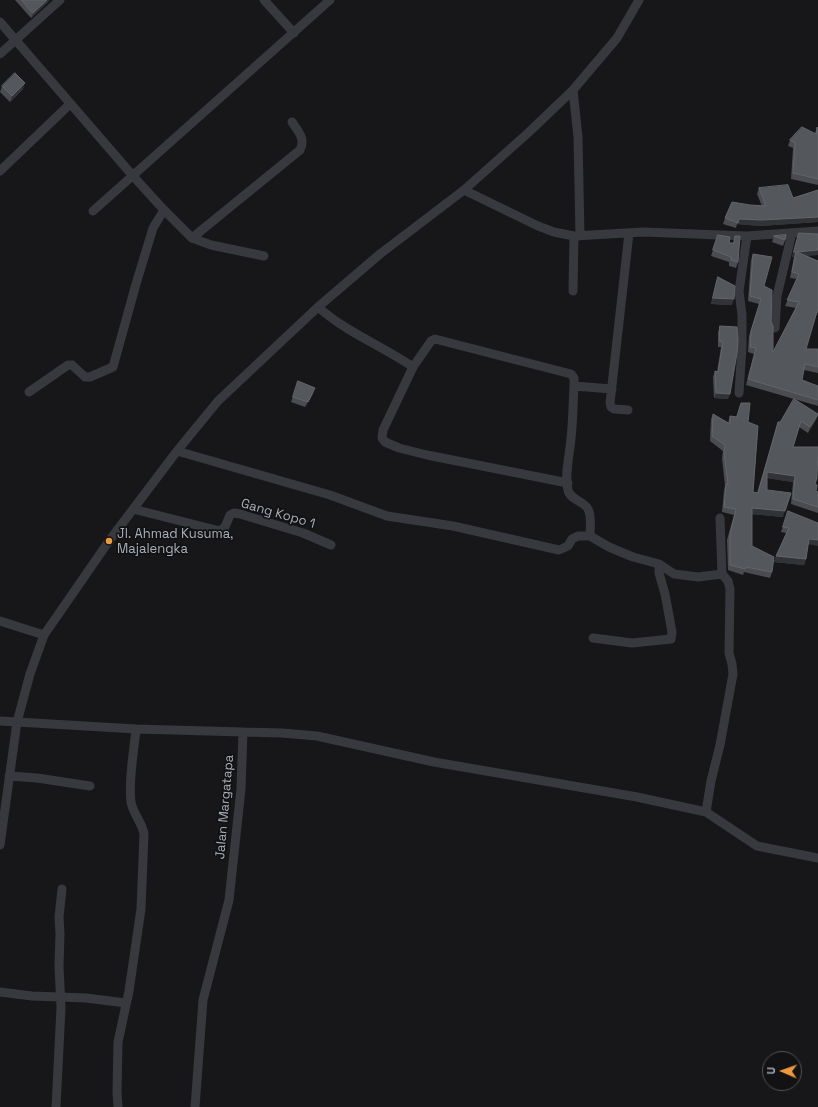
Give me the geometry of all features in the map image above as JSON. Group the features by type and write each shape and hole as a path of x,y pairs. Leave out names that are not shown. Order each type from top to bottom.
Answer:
{"street":[{"path":"0,54 60,0"},
{"path":"264,0 294,33"},
{"path":"94,211 330,0"},
{"path":"0,845 17,722 30,674 44,636 109,541 177,450 218,401 318,307 380,254 464,190 528,133 573,90 617,38 639,0"},
{"path":"0,22 133,176 192,238 211,245 264,256"},
{"path":"573,90 578,137 577,236 573,291"},
{"path":"0,171 70,104"},
{"path":"192,238 300,150 302,137 292,122"},
{"path":"464,190 538,226 554,232 577,236 629,233 747,236 818,231"},
{"path":"29,392 68,365 72,365 85,377 90,377 113,368 153,228 164,210"},
{"path":"628,410 617,410 611,407 610,403 629,233"},
{"path":"775,328 777,296 792,233"},
{"path":"739,393 742,347 740,291 747,236"},
{"path":"318,307 329,317 357,335 413,367"},
{"path":"568,482 427,455 399,448 385,442 382,438 383,430 413,367 431,341 435,339 571,374 574,378 574,386 568,491 588,508 590,514 590,536"},
{"path":"574,386 612,389"},
{"path":"177,450 330,495 387,516 453,526 559,550 568,546 572,539 578,536 590,536 609,548 659,564 674,574 698,577 722,574"},
{"name":"Gang Kopo 1","path":"133,509 220,531 225,527 230,515 234,513 240,514 303,533 331,545"},
{"path":"706,812 733,674 729,653 730,589 728,581 722,574 720,518"},
{"path":"593,638 632,643 671,639 672,632 665,594 659,573 659,564"},
{"path":"0,621 44,636"},
{"path":"0,721 136,730 282,733 317,736 427,760 638,797 706,812 756,846 818,858"},
{"path":"118,1107 118,1042 126,1003 141,902 144,834 131,802 136,730"},
{"name":"Jalan Margatapa","path":"195,1107 203,1000 229,900 241,789 243,732"},
{"path":"9,776 37,778 90,786"},
{"path":"56,1107 60,997 60,917 62,889"},
{"path":"0,992 86,998 126,1003"}],"building":[{"path":"22,0 47,0 33,13"},
{"path":"15,73 25,83 12,96 2,86"},
{"path":"802,127 816,134 817,127 818,128 818,179 793,173 795,143 790,140"},
{"path":"788,185 793,198 818,190 818,217 762,220 739,219 738,223 725,218 732,202 766,206 759,188"},
{"path":"799,233 818,234 818,250 797,252 818,261 818,308 806,349 818,349 818,367 805,364 802,380 818,386 818,400 748,379 756,348 750,347 751,331 761,299 750,296 753,254 772,257 764,286 772,290 771,322 773,326 773,352 799,302 787,300 799,274 792,272 796,252 794,252"},
{"path":"718,235 730,237 729,243 734,243 735,236 740,236 738,262 731,260 731,257 713,250"},
{"path":"786,235 785,240 774,236"},
{"path":"718,277 735,286 734,299 713,298"},
{"path":"720,326 737,327 737,353 730,394 716,393 715,371 718,372 723,342 720,341"},
{"path":"298,381 315,388 308,402 293,397"},
{"path":"794,399 818,414 810,427 801,421 793,447 818,447 817,478 815,484 817,485 816,491 818,492 818,507 793,499 795,476 767,472 767,490 791,493 785,511 752,508 752,546 774,557 772,572 746,567 745,569 730,565 730,534 736,509 724,507 726,484 728,484 724,452 725,445 712,436 713,414 730,424 730,416 737,417 741,403 750,403 748,422 758,426 753,492 758,493 778,422 780,422"},
{"path":"788,511 818,523 818,540 809,539 806,559 776,556 789,528 783,527"}],"place":[{"name":"Jl. Ahmad Kusuma, Majalengka","path":"109,541"}]}
